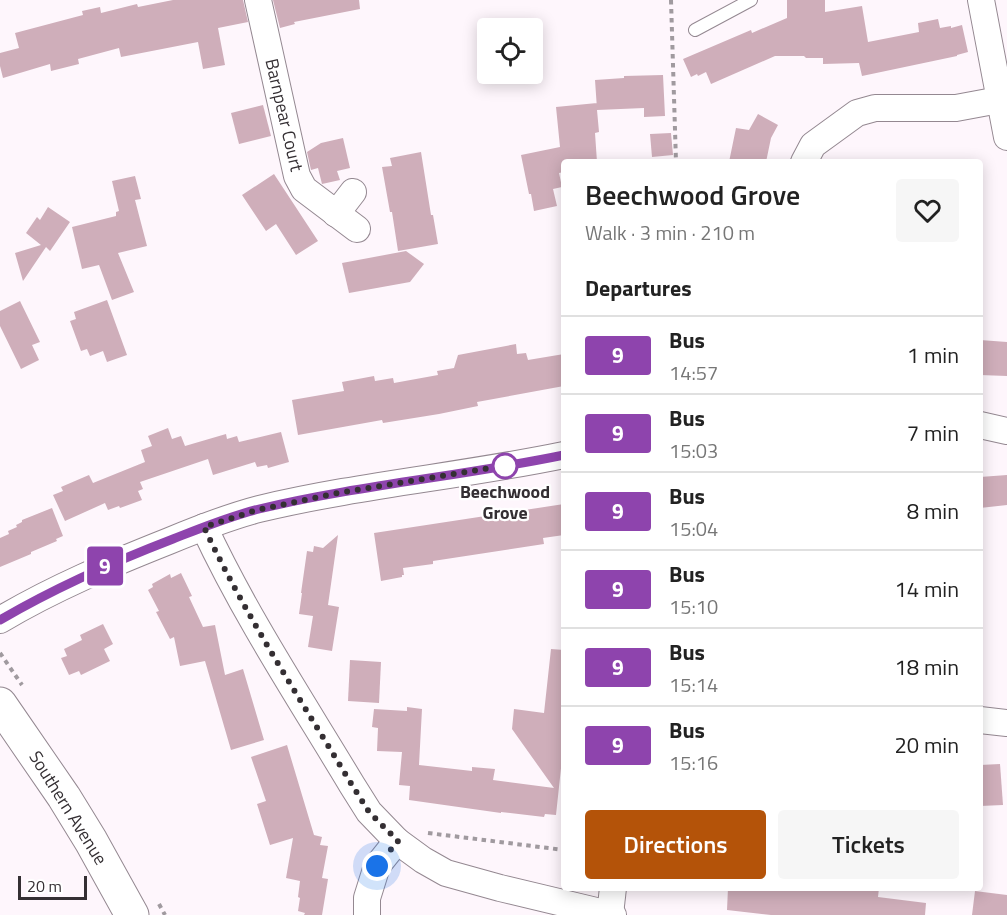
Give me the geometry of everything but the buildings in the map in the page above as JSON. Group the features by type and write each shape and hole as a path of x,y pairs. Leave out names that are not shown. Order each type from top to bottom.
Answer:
{"highway":[{"name":"Southern Avenue","path":"0,704 64,797 132,915"}],"street":[{"name":"Barnpear Court","path":"258,0 297,176 304,189 357,229"},
{"path":"981,0 1007,137"},
{"path":"806,159 813,146 857,113 875,108 956,108 999,100"},
{"path":"336,214 353,192"},
{"path":"983,426 1007,431"},
{"path":"0,620 107,565 204,527 257,510 338,493 561,456"},
{"path":"204,527 221,564 256,626 352,785 369,812 391,834 423,860 446,873 500,888 611,915 613,891"},
{"path":"983,720 1007,723"},
{"path":"367,915 367,898 377,866 391,834"}],"lane":[{"path":"695,30 751,0"}],"path":[{"path":"671,0 676,159"},
{"path":"391,834 561,850"}],"bus line":[{"name":"9","path":"0,620 23,606 107,565 204,527 257,510 338,493 561,456"}],"place":[{"name":"Beechwood Grove","path":"505,466"}],"route":[{"path":"377,866 398,841 369,812 352,785 250,616 221,564 204,527 257,510 338,493 509,465 505,466"}]}
